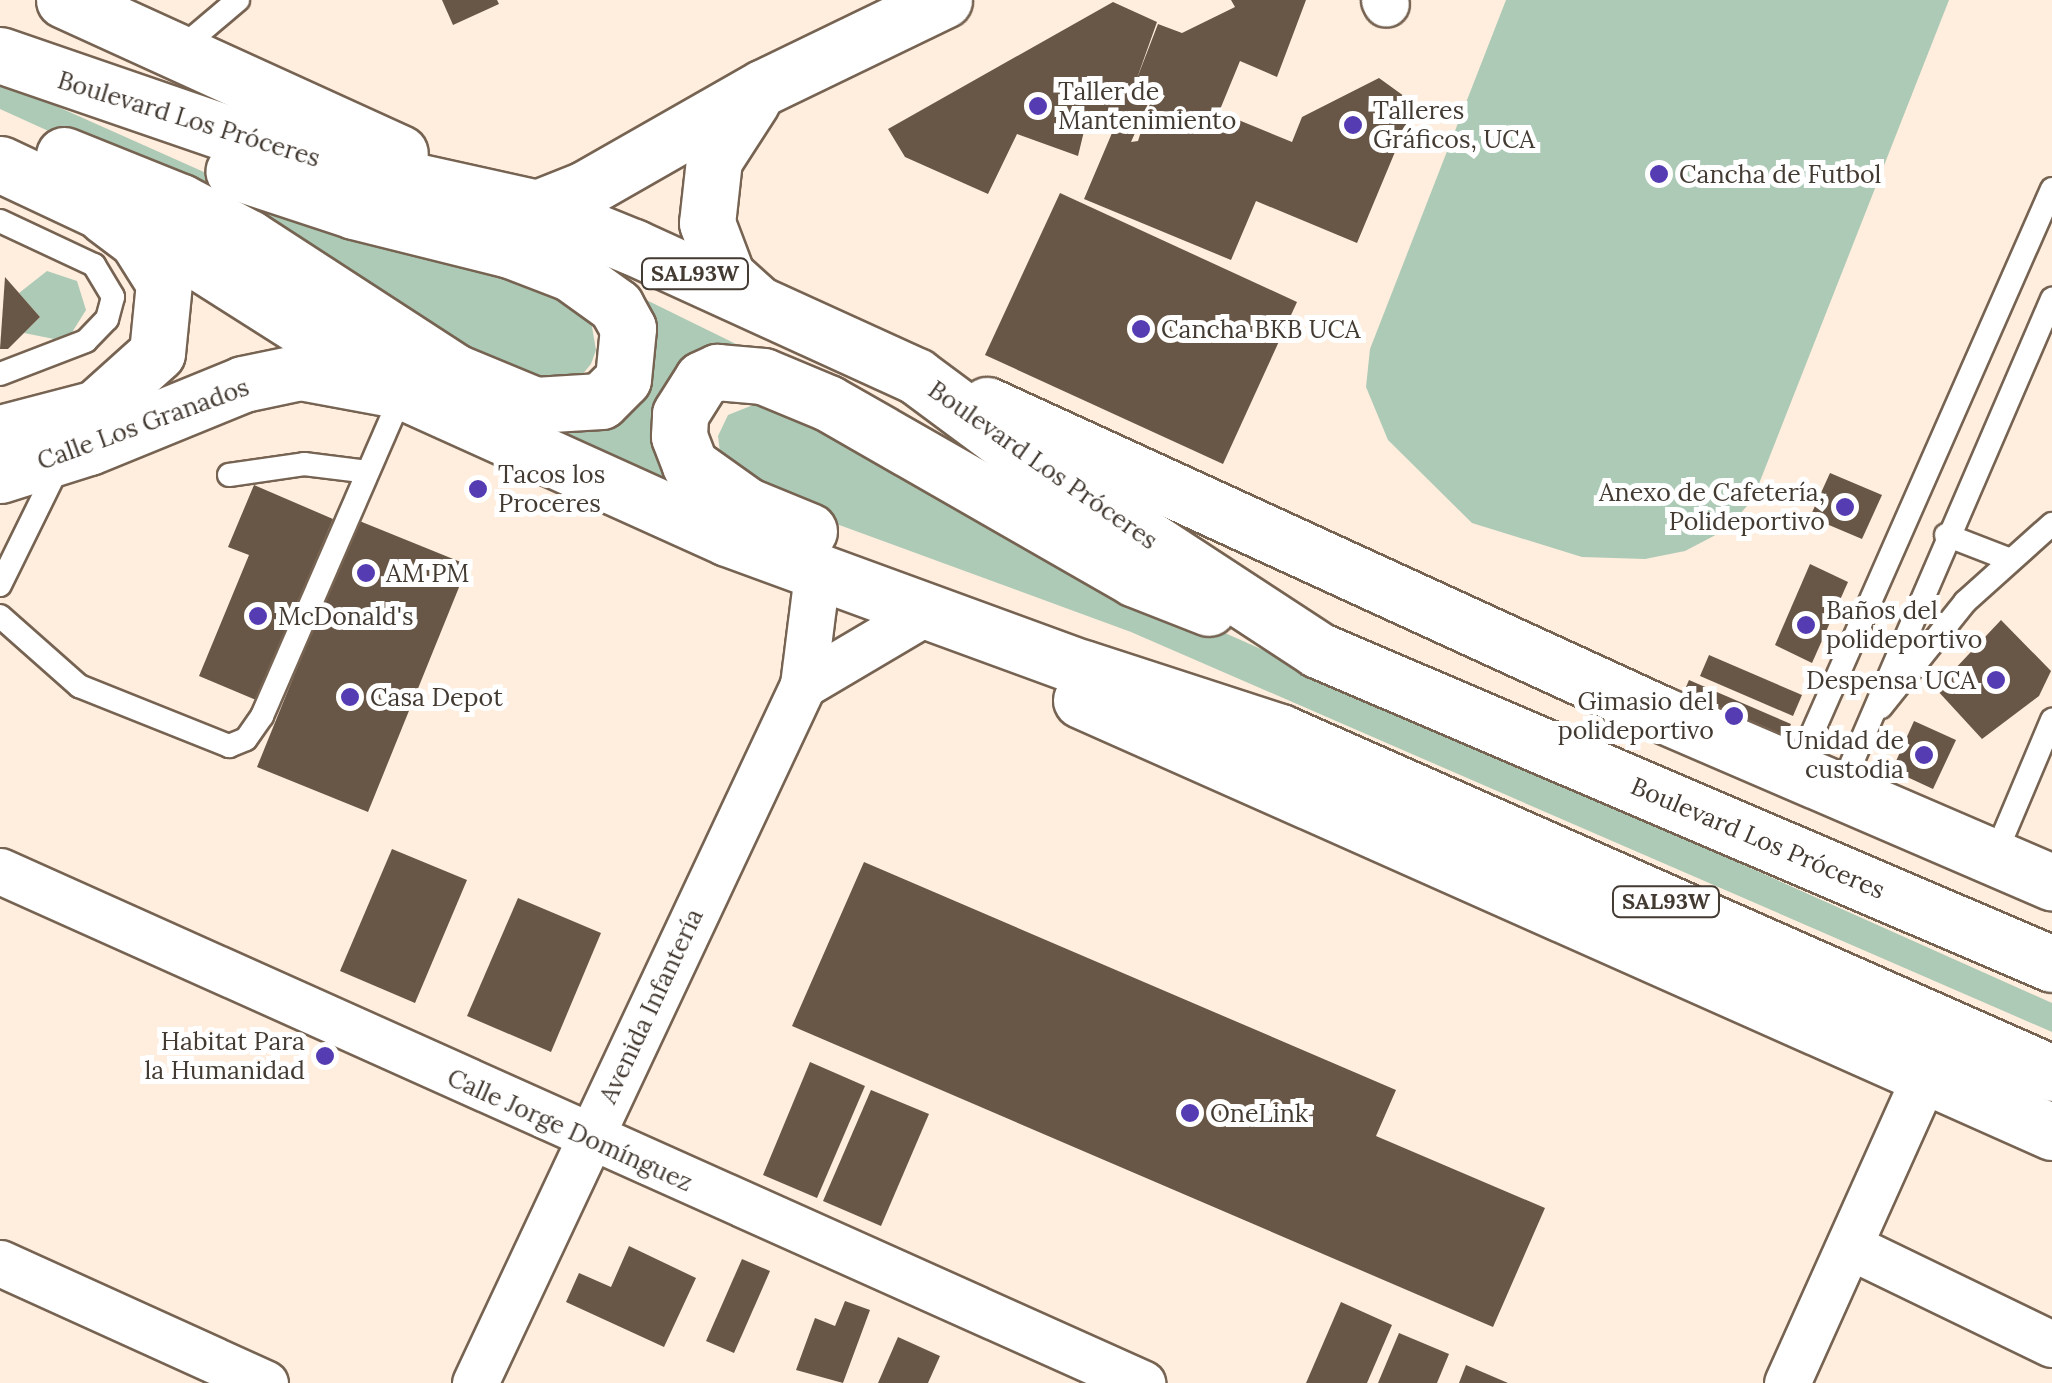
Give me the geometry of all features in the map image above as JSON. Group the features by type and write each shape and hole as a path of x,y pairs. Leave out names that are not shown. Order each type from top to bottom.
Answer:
{"main road":[{"path":"64,0 537,208 639,162 764,87 944,0"},
{"path":"0,134 181,202 249,238 455,372 535,405 601,400 623,379 628,328 616,306 570,273 510,250 354,211 221,167 22,65"},
{"name":"Boulevard Los Próceres","path":"22,65 276,150 537,208 755,301 916,376 1037,466 1318,650 2052,964"},
{"path":"755,301 714,253 706,194 714,160 764,87"},
{"name":"SAL93W","path":"11,179 87,202 172,245 404,392 826,578 1280,732 2052,1073"},
{"name":"Calle Los Granados","path":"0,433 96,408 157,354 167,300 164,283 137,240 87,202"},
{"name":"Calle Los Granados","path":"0,476 63,456 243,384 300,372 404,392"},
{"path":"1280,732 1084,629 746,505 690,465 679,436 680,414 702,379 717,372 763,376 828,403 1135,579 1318,650"},
{"path":"916,376 1061,434 1643,706 2052,882"},
{"path":"826,578 1012,670 2052,1132"}],"street":[{"name":"Avenida Infantería","path":"475,1383 803,685 826,578"},
{"path":"803,685 913,620"},
{"name":"Calle Jorge Domínguez","path":"0,872 588,1139 1142,1383"},
{"path":"1787,1383 1926,1074"},
{"path":"1849,1246 2052,1344"},
{"path":"0,1263 265,1383"}],"lane":[{"path":"178,52 238,0"},
{"path":"1819,779 2052,189"},
{"path":"0,222 94,265 113,296 107,318 86,340 0,374"},
{"path":"1864,728 2052,300"},
{"path":"0,616 79,686 229,746 246,739 404,392"},
{"path":"0,452 61,430 96,408"},
{"path":"0,586 63,456"},
{"path":"229,475 304,464 368,472"},
{"path":"1819,779 1965,602 2008,559 2052,524"},
{"path":"1946,536 2008,559"},
{"path":"1995,855 2052,720"}],"green space":[{"name":"Cancha de Futbol","path":"1506,0 1949,0 1753,499 1727,529 1685,551 1645,559 1582,557 1472,523 1388,440 1366,387 1370,349"},
{"path":"0,81 233,185 507,265 590,315 596,350 591,364 581,376 542,388 174,188 0,109"},
{"path":"47,271 77,281 86,310 71,334 54,339 24,333 40,317 19,293"},
{"path":"626,290 736,344 675,370 665,384 660,400 679,492 556,436 560,428 605,428 635,404"},
{"path":"763,401 794,408 1131,591 2052,1003 2052,1032 1131,632 812,515 733,473 720,452 718,436 728,415"}],"building":[{"path":"442,0 497,0 499,4 453,25"},
{"name":"Talleres Gráficos, UCA","path":"1231,0 1306,0 1277,77 1240,61 1219,112 1292,142 1302,117 1379,78 1415,104 1357,243 1256,201 1231,260 1084,199 1112,133 1086,123 1078,156 1017,134 988,194 905,157 888,129 1113,2 1157,22 1136,81 1158,24 1182,33 1235,7","holes":["1155,88 1138,141 1131,142"]},
{"name":"Cancha BKB UCA","path":"1060,193 1297,302 1223,464 985,355"},
{"path":"5,277 40,317 8,349 0,349"},
{"name":"Anexo de Cafetería, Polideportivo","path":"1830,473 1882,495 1862,539 1810,517"},
{"name":"McDonald's","path":"254,485 333,519 256,700 199,676 249,555 228,547"},
{"name":"Casa Depot","path":"357,520 468,565 368,812 257,767"},
{"name":"Baños del polideportivo","path":"1810,564 1848,582 1812,663 1775,645"},
{"name":"Despensa UCA","path":"2001,620 2051,671 2039,696 1982,739 1936,689"},
{"path":"1709,655 1802,695 1793,716 1700,676"},
{"name":"Gimasio del polideportivo","path":"1689,680 1791,724 1779,752 1677,708"},
{"name":"Unidad de custodia","path":"1914,721 1956,740 1933,789 1892,770"},
{"path":"392,849 467,880 415,1003 340,971"},
{"name":"OneLink","path":"864,862 1396,1090 1376,1136 1545,1208 1493,1327 792,1026"},
{"path":"518,898 601,933 551,1052 467,1016"},
{"path":"810,1062 865,1086 817,1198 763,1175"},
{"path":"871,1090 929,1114 881,1226 823,1201"},
{"path":"629,1246 696,1278 664,1347 566,1302 579,1273 611,1287"},
{"path":"742,1259 770,1271 734,1353 706,1341"},
{"path":"845,1301 870,1310 843,1383 796,1370 815,1318 835,1326"},
{"path":"1341,1302 1392,1325 1367,1383 1306,1383"},
{"path":"1399,1333 1449,1354 1437,1383 1378,1383"},
{"path":"898,1337 940,1356 928,1383 878,1383"},
{"path":"1466,1365 1508,1383 1459,1383"}],"place":[{"name":"Taller de Mantenimiento","path":"1038,106"},
{"name":"Talleres Gráficos, UCA","path":"1353,125"},
{"name":"Cancha de Futbol","path":"1659,174"},
{"name":"Cancha BKB UCA","path":"1141,329"},
{"name":"Tacos los Proceres","path":"478,489"},
{"name":"Anexo de Cafetería, Polideportivo","path":"1845,507"},
{"name":"AM PM","path":"366,573"},
{"name":"McDonald's","path":"258,616"},
{"name":"Baños del polideportivo","path":"1806,625"},
{"name":"Despensa UCA","path":"1996,680"},
{"name":"Casa Depot","path":"350,697"},
{"name":"Gimasio del polideportivo","path":"1734,716"},
{"name":"Unidad de custodia","path":"1924,755"},
{"name":"Habitat Para la Humanidad","path":"325,1056"},
{"name":"OneLink","path":"1190,1113"}]}
